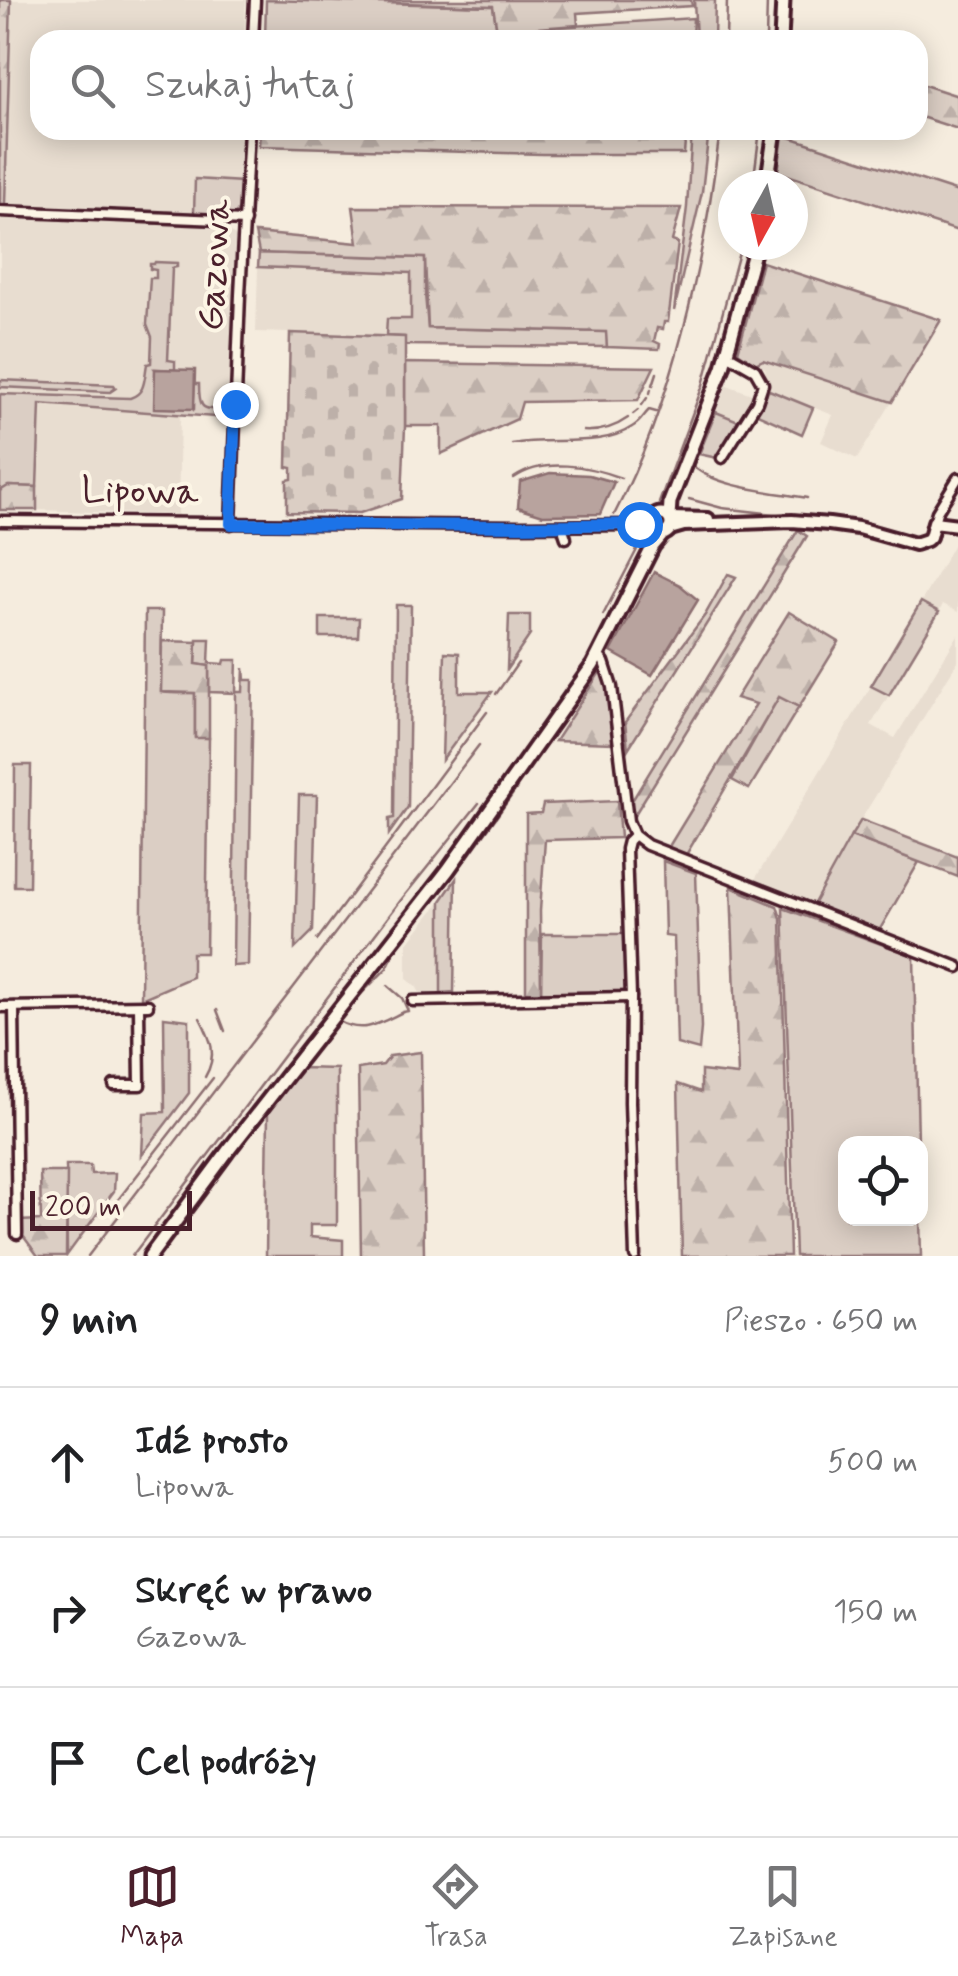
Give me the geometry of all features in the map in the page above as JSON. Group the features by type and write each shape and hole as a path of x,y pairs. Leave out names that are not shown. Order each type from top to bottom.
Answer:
{"highway":[{"path":"782,30 783,0"},
{"path":"769,170 774,140"},
{"path":"150,1256 448,870 598,655 653,546 712,400 752,260"}],"main road":[{"name":"Lipowa","path":"659,524 792,521 844,526 915,544 930,537 934,522"},
{"path":"934,522 958,526"}],"street":[{"path":"254,30 255,0"},
{"name":"Gazowa","path":"231,524 249,140"},
{"path":"0,211 245,220"},
{"path":"722,458 757,402 763,384 755,370 728,354"},
{"path":"934,522 958,478"},
{"name":"Lipowa","path":"0,521 659,524"},
{"path":"598,655 612,687 628,821 634,835 648,845 958,967"},
{"path":"634,835 626,850 636,1256"},
{"path":"414,1000 632,997"},
{"path":"0,1007 144,1006 140,1085 114,1085"},
{"path":"14,1007 16,1234"}],"shaded area":[{"path":"11,0 246,0 244,30 30,30 30,140 244,140 242,182 195,180 194,213 5,204"},
{"path":"0,216 223,227 239,239 231,416 180,415 178,515 37,510 39,403 0,401"},
{"path":"258,267 411,273 412,319 387,319 386,336 256,332"},
{"path":"763,360 892,402 857,459 821,442 833,415 769,390 765,368 755,364"},
{"path":"155,369 195,370 194,409 154,408"},
{"path":"727,385 757,396 741,422 716,412"},
{"path":"550,473 589,475 614,482 600,514 543,515 518,507 520,482"},
{"path":"958,537 958,612 943,604 939,612 921,602"},
{"path":"654,572 698,600 652,675 611,652"},
{"path":"958,635 958,661 813,905 754,881 871,686 889,695 871,725 895,738"},
{"path":"441,901 441,993 420,993 407,979 407,944"}],"green space":[{"path":"0,0 11,0 5,204 0,204"},
{"path":"266,0 493,6 497,30 265,30"},
{"path":"314,0 691,0 692,6 577,13 578,25 497,30 493,6"},
{"path":"694,0 715,0 714,30 696,30"},
{"path":"693,18 692,30 512,30"},
{"path":"928,86 958,96 958,129 928,119"},
{"path":"259,140 685,140 684,154 259,146"},
{"path":"691,140 708,140 702,192 674,311"},
{"path":"782,140 798,140 958,192 958,231 808,182 808,170 778,170"},
{"path":"195,179 242,182 241,206 235,215 194,213"},
{"path":"353,207 681,208 672,241 678,243 668,322 664,322 663,329 657,328 654,341 660,344 659,349 607,347 606,332 428,328 425,258 259,253 255,233 358,243"},
{"path":"259,253 425,258 428,328 607,332 607,347 405,345 404,337 386,336 387,319 411,319 411,273 258,267"},
{"path":"762,262 941,320 892,402 763,360 755,364 738,352"},
{"path":"177,263 177,267 172,268 168,360 175,361 175,370 155,369 193,409 195,384 199,384 204,407 229,418 40,404 37,487 9,486 0,491 0,394 130,398 142,389 147,364 151,363 152,337 147,324 150,278 156,278 156,270 150,269 150,264"},
{"path":"290,333 405,337 402,499 360,513 287,512 287,480 292,479 292,468 287,467"},
{"path":"405,363 654,367 638,400 522,402 517,419 441,454 441,426 405,426"},
{"path":"0,380 116,388 110,392 0,387"},
{"path":"769,390 813,408 802,434 755,413"},
{"path":"716,412 741,422 717,458 699,454"},
{"path":"8,486 37,487 37,510 0,510 0,491"},
{"path":"798,530 807,536 632,819 630,804"},
{"path":"728,574 736,577 628,749 625,722 705,615"},
{"path":"921,602 939,612 889,695 871,686"},
{"path":"396,605 411,605 408,807 389,834 389,819 394,818"},
{"path":"145,611 162,611 161,692 195,693 195,737 209,738 206,953 192,953 192,977 141,999"},
{"path":"789,612 839,642 799,707 779,697 686,855 668,848 756,704 736,698"},
{"path":"509,615 530,615 530,635 507,669"},
{"path":"320,618 359,618 358,637 320,637"},
{"path":"197,639 210,639 209,663 237,660 236,692 243,692 244,668 245,680 253,680 248,965 233,966 236,693 209,692 209,666 196,664"},
{"path":"162,641 197,642 196,664 209,666 209,738 195,738 195,693 161,692"},
{"path":"445,652 459,653 459,692 492,692 442,760"},
{"path":"602,669 611,705 613,743 555,741"},
{"path":"779,696 799,707 749,789 732,780"},
{"path":"15,765 31,765 29,886 14,886"},
{"path":"299,795 317,795 313,931 295,949"},
{"path":"617,801 620,838 545,840 540,911 541,994 526,992 526,814 541,813 543,804"},
{"path":"861,820 958,857 958,877 851,836"},
{"path":"851,836 919,862 879,931 813,905"},
{"path":"663,861 696,873 699,1050 677,1044 674,937 665,936"},
{"path":"456,879 454,992 441,993 441,901"},
{"path":"731,887 777,906 781,918 790,1256 682,1256 678,1084 701,1092 701,1071 738,1075"},
{"path":"783,908 914,956 918,1136 838,1136 838,1226 920,1226 921,1256 795,1256"},
{"path":"542,934 624,934 623,994 541,994"},
{"path":"164,1017 189,1020 189,1093 142,1155 144,1113 165,1112"},
{"path":"421,1052 424,1256 361,1256 358,1069 383,1065 390,1056"},
{"path":"300,1068 337,1069 337,1225 310,1225 310,1237 343,1240 343,1256 266,1256 268,1113"},
{"path":"66,1165 90,1165 91,1174 115,1173 114,1191 67,1255"},
{"path":"40,1172 67,1172 66,1256 38,1256 18,1229 18,1221 41,1220"}],"waterway":[{"path":"726,30 727,0"},
{"path":"766,30 767,0"},
{"path":"614,515 654,425 684,327 706,228 719,140"},
{"path":"755,170 759,140"},
{"path":"776,170 781,140"},
{"path":"659,503 703,385 737,260"},
{"path":"751,292 759,260"},
{"path":"732,362 693,466 731,484 807,498"},
{"path":"653,385 657,373"},
{"path":"650,393 651,389"},
{"path":"642,405 647,398"},
{"path":"633,414 638,410"},
{"path":"512,444 605,438 635,425 649,410 656,412"},
{"path":"583,431 607,429 628,418"},
{"path":"514,478 526,471 553,466 581,467 621,478"},
{"path":"689,499 722,508 783,515"},
{"path":"603,615 641,542"},
{"path":"496,694 518,663"},
{"path":"317,940 487,712"},
{"path":"88,1256 479,745"},
{"path":"388,986 402,998 408,1011 363,1027 338,1021 387,968 398,945 517,788"},
{"path":"132,1256 479,803"},
{"path":"217,1010 225,1031"},
{"path":"200,1018 212,1047 205,1077"},
{"path":"117,1201 213,1078"}],"route":[{"path":"235,404 231,524 639,524"}]}
